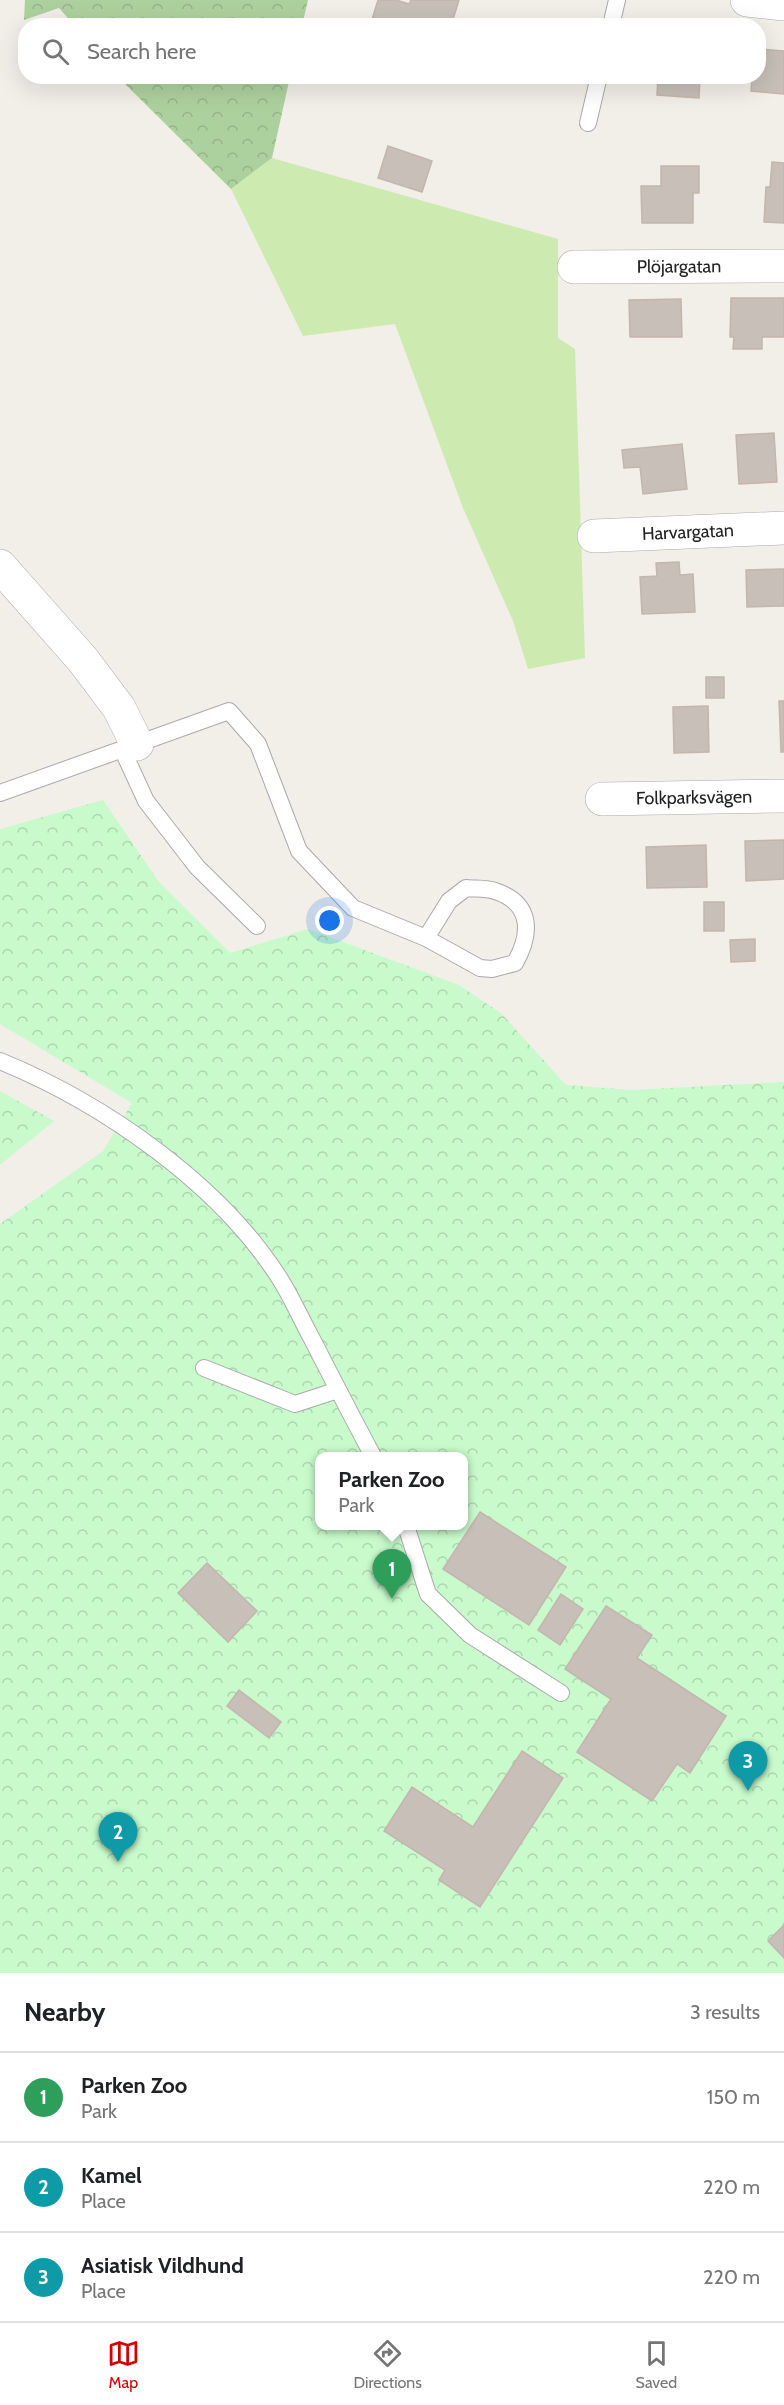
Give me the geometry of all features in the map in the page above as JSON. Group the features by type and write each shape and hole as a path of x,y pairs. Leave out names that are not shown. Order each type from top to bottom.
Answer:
{"street":[{"path":"747,0 784,4"},
{"name":"Plöjargatan","path":"574,267 784,266"},
{"name":"Harvargatan","path":"594,536 784,528"},
{"path":"0,566 83,660 119,708 129,747"},
{"name":"Folkparksvägen","path":"602,799 784,796"}],"lane":[{"path":"613,18 617,0"},
{"path":"588,123 597,84"},
{"path":"0,793 230,711 258,744 299,851 353,908 426,938 480,968 492,969 515,963 525,947 527,921 516,902 494,890 466,888 449,901 426,938"},
{"path":"129,747 146,801 197,867 257,926"},
{"path":"0,1061 37,1076 88,1105 170,1161 221,1207 251,1239 280,1279 370,1452"},
{"path":"204,1368 295,1404 338,1390"},
{"path":"407,1530 428,1594 470,1635 561,1693"}],"green space":[{"path":"25,0 308,0 304,18 68,18 59,8 24,18"},
{"path":"125,84 288,84 272,158 231,189"},
{"path":"272,158 558,239 558,338 575,349 585,658 528,669 513,621 463,508 395,324 303,336 231,189"},
{"path":"103,800 159,882 230,953 308,929 459,985 502,1014 566,1085 632,1090 784,1082 784,1973 0,1973 0,1224 103,1151 132,1103 0,1024 0,829"},
{"path":"0,1091 54,1121 0,1165"}],"building":[{"path":"378,0 396,0 409,4 411,0 459,0 453,18 372,18"},
{"path":"766,50 784,51 784,94 751,91 751,84 766,84"},
{"path":"658,84 700,84 699,98 657,95"},
{"path":"388,146 432,161 422,192 378,178"},
{"path":"772,162 784,163 784,223 764,222 766,187 770,187"},
{"path":"661,166 699,166 699,193 693,193 693,223 642,223 641,186 661,186"},
{"path":"731,298 784,298 784,337 762,337 762,349 733,349 734,337 730,337"},
{"path":"681,299 682,337 630,337 629,300"},
{"path":"774,433 777,482 739,484 736,435"},
{"path":"682,444 687,489 643,494 640,467 624,468 622,450"},
{"path":"679,562 680,575 693,574 695,612 642,614 640,577 657,576 656,563"},
{"path":"784,569 784,606 747,607 746,570"},
{"path":"706,677 724,677 724,698 706,698"},
{"path":"779,701 784,701 784,752 781,752"},
{"path":"708,706 709,752 674,753 673,707"},
{"path":"784,840 784,879 746,881 745,841"},
{"path":"706,845 707,887 647,888 646,847"},
{"path":"704,902 724,902 724,931 704,931"},
{"path":"755,939 755,961 731,962 730,940"},
{"path":"480,1512 566,1567 529,1625 443,1569"},
{"path":"207,1563 257,1611 228,1642 178,1593"},
{"path":"561,1594 583,1609 560,1645 538,1630"},
{"path":"606,1606 652,1635 637,1658 726,1716 690,1773 677,1764 652,1801 577,1752 611,1699 565,1669"},
{"path":"239,1690 281,1722 269,1738 227,1706"},
{"path":"522,1751 563,1778 480,1907 439,1880 445,1870 384,1831 412,1787 473,1827"},
{"path":"784,1925 784,1958 768,1941"}],"place":[{"name":"Parken Zoo","path":"392,1599"},
{"name":"Asiatisk Vildhund","path":"748,1791"},
{"name":"Kamel","path":"118,1862"}]}
